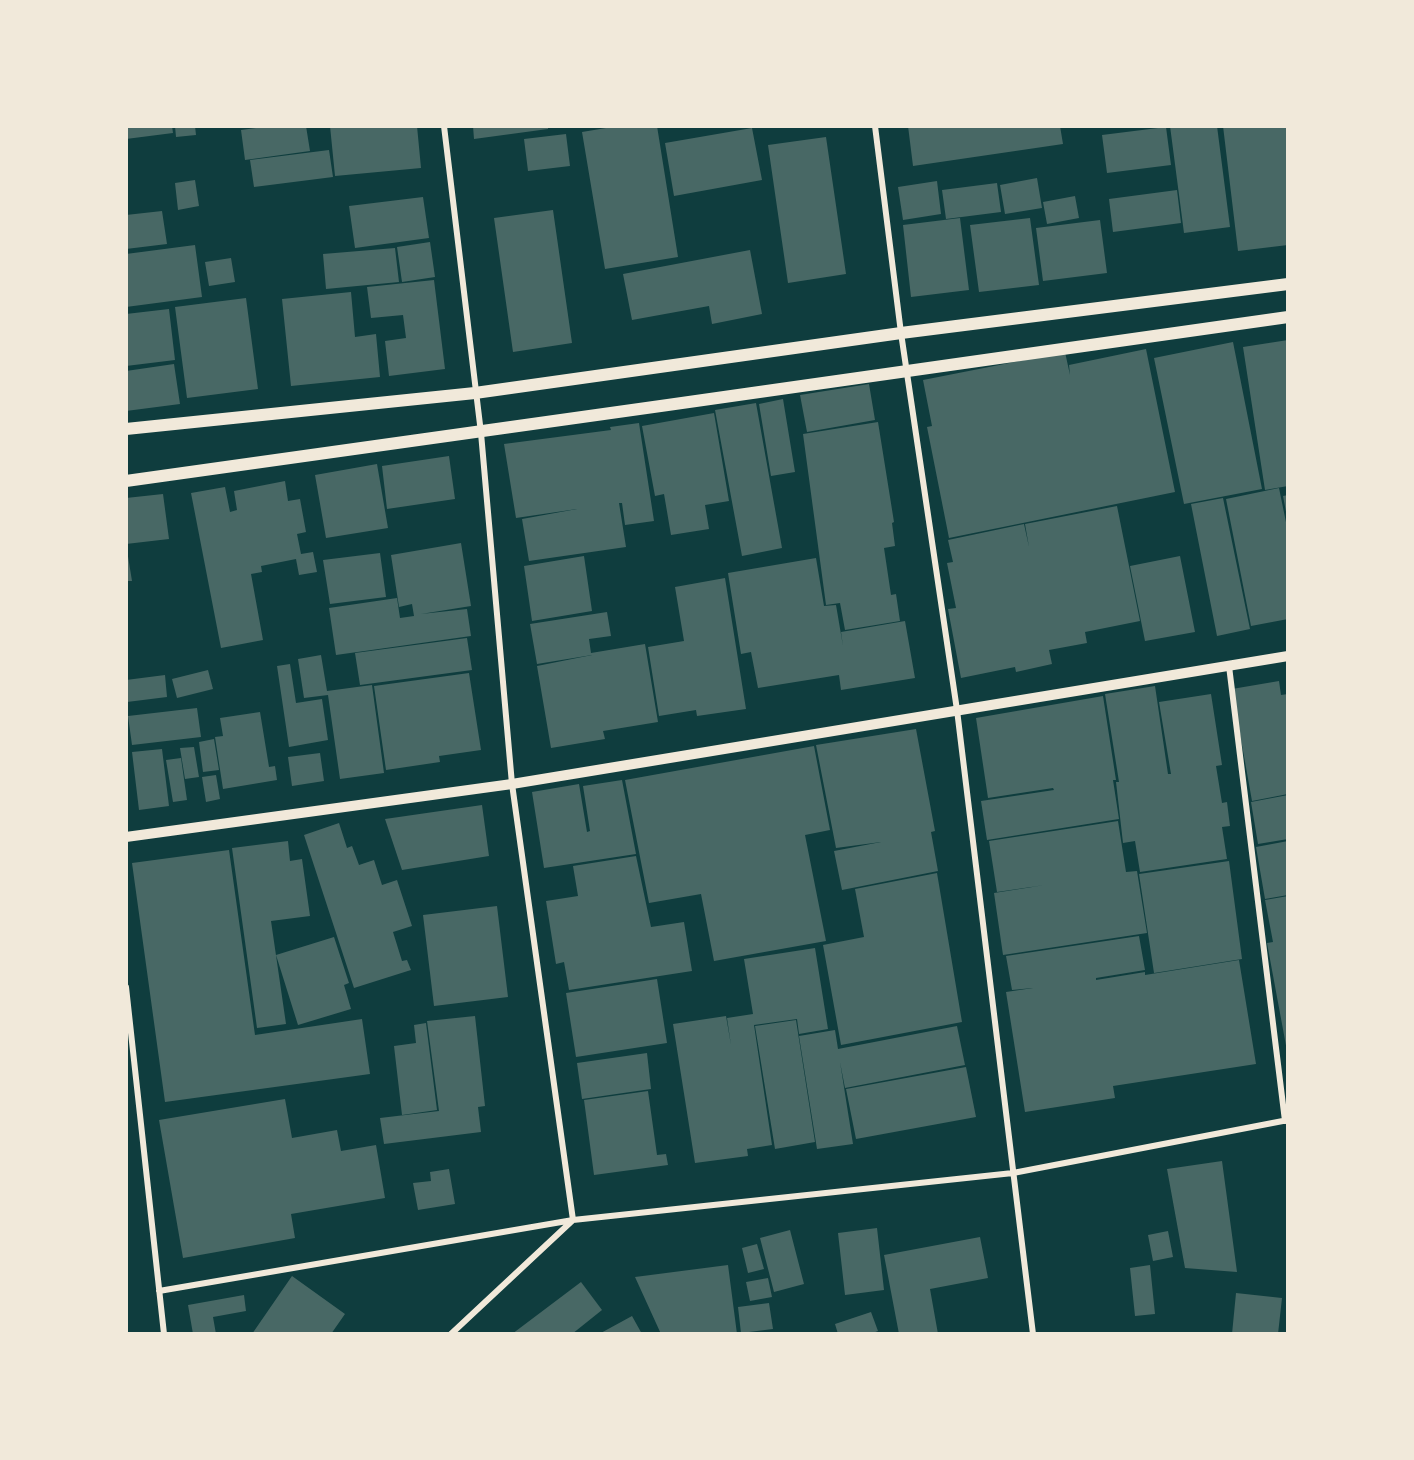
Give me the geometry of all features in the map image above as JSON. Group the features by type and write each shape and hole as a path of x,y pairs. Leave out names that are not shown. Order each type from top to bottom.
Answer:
{"main road":[{"path":"126,429 476,393 901,333 1288,284"},
{"path":"126,481 481,434 907,369 1288,317"}],"street":[{"path":"444,126 481,434 512,784 573,1220"},
{"path":"875,126 901,333 957,710 1033,1334"},
{"path":"126,837 512,784 1288,656"},
{"path":"159,1291 573,1220 1013,1173 1286,1120 1229,666"},
{"path":"126,987 164,1334"},
{"path":"451,1334 573,1220"}],"building":[{"path":"126,126 172,126 173,133 126,139"},
{"path":"175,126 195,126 196,135 176,137"},
{"path":"271,126 306,126 310,151 245,160 241,130"},
{"path":"330,126 417,126 421,168 335,176"},
{"path":"473,126 548,126 548,129 474,139"},
{"path":"618,126 657,126 678,257 605,269 582,132"},
{"path":"908,126 1060,126 1063,144 913,166"},
{"path":"1170,126 1217,126 1230,227 1184,233"},
{"path":"1223,126 1288,126 1288,245 1238,251"},
{"path":"1166,127 1171,165 1107,173 1102,135"},
{"path":"752,128 762,180 674,196 665,143"},
{"path":"566,134 570,166 528,171 524,139"},
{"path":"826,137 846,274 788,283 768,145"},
{"path":"329,150 333,177 254,187 250,160"},
{"path":"1037,178 1042,208 1005,214 1000,185"},
{"path":"195,180 199,206 178,210 175,183"},
{"path":"937,181 941,214 903,220 898,187"},
{"path":"997,183 1001,212 946,219 942,190"},
{"path":"1177,190 1181,223 1113,232 1109,199"},
{"path":"1075,196 1079,218 1047,224 1043,202"},
{"path":"423,197 429,238 355,248 349,206"},
{"path":"553,210 572,343 513,352 494,218"},
{"path":"162,211 167,244 126,249 126,215"},
{"path":"960,218 969,290 911,297 903,225"},
{"path":"1030,218 1039,285 979,292 970,225"},
{"path":"1100,220 1107,273 1043,281 1036,228"},
{"path":"430,242 435,277 402,282 397,247"},
{"path":"195,245 202,297 126,307 126,254"},
{"path":"395,248 399,282 326,289 323,254"},
{"path":"750,250 762,314 712,324 709,306 632,320 623,274"},
{"path":"231,258 235,282 209,286 205,262"},
{"path":"434,280 445,369 389,376 385,341 406,338 403,315 371,318 367,287"},
{"path":"351,292 355,337 376,334 380,377 291,386 282,299"},
{"path":"246,298 258,389 187,398 175,307"},
{"path":"169,309 175,360 126,366 126,314"},
{"path":"1288,340 1288,486 1265,490 1243,347"},
{"path":"1233,342 1262,489 1184,504 1154,358"},
{"path":"1146,349 1175,492 949,538 927,427 932,426 923,380 1065,352 1070,375 1069,365"},
{"path":"174,364 180,404 126,411 126,371"},
{"path":"869,384 875,420 807,432 800,395"},
{"path":"783,399 795,472 771,476 759,404"},
{"path":"756,403 782,548 742,556 715,410"},
{"path":"714,413 729,501 705,505 709,529 671,535 664,494 655,496 642,426"},
{"path":"878,422 894,522 892,523 895,546 884,548 891,595 896,594 900,621 845,630 840,603 826,605 803,434"},
{"path":"639,423 654,521 625,525 622,503 619,503 626,547 529,561 522,519 577,509 516,518 504,444 611,430 610,427"},
{"path":"449,456 455,499 387,509 382,466"},
{"path":"377,464 388,528 326,538 315,475"},
{"path":"285,481 288,501 300,499 306,532 297,534 301,554 313,552 317,572 299,575 296,559 261,566 262,572 251,574 263,640 221,648 191,493 225,487 230,512 237,510 234,491"},
{"path":"1279,488 1288,532 1288,619 1251,626 1226,499"},
{"path":"163,494 169,539 126,544 126,498"},
{"path":"1288,495 1288,517 1287,517 1283,496"},
{"path":"1223,498 1250,629 1217,636 1191,504"},
{"path":"1117,506 1140,621 1085,632 1087,643 1049,650 1052,664 1016,672 1015,667 961,678 948,609 956,608 947,563 953,562 948,540 1024,524 1029,547 1025,524"},
{"path":"461,543 471,606 421,614 467,609 471,636 336,655 329,608 397,598 400,618 414,616 412,604 399,607 391,555"},
{"path":"126,544 132,581 126,581"},
{"path":"380,553 386,597 330,604 323,560"},
{"path":"584,556 592,611 532,621 524,566"},
{"path":"1180,556 1195,632 1145,641 1130,566"},
{"path":"816,558 824,606 836,605 843,646 841,632 905,621 915,678 841,690 839,675 758,688 751,652 741,654 728,573"},
{"path":"725,578 746,709 697,716 696,710 659,716 648,647 684,641 675,587"},
{"path":"607,612 611,636 589,639 591,653 645,644 658,722 603,731 605,739 551,748 537,666 592,655 537,664 530,624"},
{"path":"467,638 472,670 360,685 355,653"},
{"path":"321,655 327,691 372,685 384,773 340,779 328,695 304,698 298,659"},
{"path":"290,664 296,703 322,699 328,740 289,747 277,666"},
{"path":"208,670 213,689 177,698 172,679"},
{"path":"469,673 481,750 439,756 440,762 386,770 374,686"},
{"path":"165,675 167,697 127,702 126,680"},
{"path":"1279,681 1281,695 1288,694 1288,794 1252,801 1232,689"},
{"path":"1155,686 1168,774 1171,774 1159,702 1211,694 1222,765 1216,766 1222,803 1227,802 1230,826 1222,827 1227,859 1140,872 1135,841 1123,843 1116,782 1119,782 1105,694"},
{"path":"1103,696 1116,780 1113,780 1119,819 987,840 981,801 1054,790 1053,788 988,798 976,718"},
{"path":"197,708 201,737 132,745 128,716"},
{"path":"260,712 269,767 275,766 277,780 223,789 215,737 223,736 220,718"},
{"path":"916,729 935,831 931,832 938,871 842,890 834,851 881,842 836,848 816,745"},
{"path":"214,739 219,770 203,772 199,742"},
{"path":"814,746 830,830 805,835 826,941 714,961 701,894 649,903 625,780"},
{"path":"194,747 199,777 185,779 180,748"},
{"path":"162,749 169,806 139,810 132,752"},
{"path":"320,753 324,781 292,786 288,757"},
{"path":"181,758 187,800 173,802 166,760"},
{"path":"216,775 220,799 206,802 202,777"},
{"path":"622,780 636,854 544,868 532,792 579,784 587,832 590,831 583,786"},
{"path":"1288,795 1288,839 1258,844 1251,802"},
{"path":"482,805 489,856 402,870 385,819"},
{"path":"1118,821 1126,872 1137,871 1147,933 1003,955 994,893 1045,885 997,892 989,841"},
{"path":"339,823 347,848 352,846 359,865 374,860 382,885 397,880 412,926 393,932 402,961 407,960 411,970 354,988 304,835"},
{"path":"288,841 290,861 302,859 310,916 271,921 286,1024 257,1028 232,848"},
{"path":"1288,841 1288,895 1265,899 1256,847"},
{"path":"229,850 255,1035 362,1019 370,1074 165,1102 132,863"},
{"path":"636,856 651,927 684,922 692,971 569,990 564,962 556,964 546,901 578,896 573,866"},
{"path":"1229,861 1242,959 1154,973 1139,874"},
{"path":"937,873 962,1022 841,1045 823,945 864,937 855,889"},
{"path":"1288,896 1287,1051 1267,943 1273,942 1265,900"},
{"path":"497,906 508,997 434,1006 423,915"},
{"path":"1139,936 1145,970 1096,978 1096,980 1145,972 1145,975 1239,960 1256,1064 1113,1086 1115,1098 1025,1112 1006,992 1033,988 1012,990 1006,956"},
{"path":"334,937 349,983 344,985 351,1009 298,1025 276,955"},
{"path":"815,948 828,1029 799,1034 797,1019 754,1025 772,1145 747,1149 748,1156 695,1163 673,1024 726,1016 731,1045 727,1018 753,1014 744,959"},
{"path":"657,979 667,1043 576,1057 566,993"},
{"path":"475,1016 485,1106 478,1107 481,1132 384,1144 380,1118 439,1111 427,1021"},
{"path":"796,1020 815,1142 775,1149 755,1026"},
{"path":"426,1023 437,1110 402,1115 394,1046 416,1043 414,1025"},
{"path":"957,1026 965,1065 845,1088 840,1062 853,1144 817,1149 799,1036 835,1030 838,1049"},
{"path":"647,1053 651,1089 582,1099 577,1063"},
{"path":"966,1067 976,1117 856,1139 846,1089"},
{"path":"648,1091 657,1155 666,1154 668,1165 594,1175 584,1100"},
{"path":"285,1099 292,1138 337,1130 341,1151 376,1145 385,1198 291,1214 295,1238 183,1258 159,1120"},
{"path":"1222,1161 1237,1272 1185,1268 1167,1169"},
{"path":"449,1169 455,1204 418,1210 413,1183 431,1181 430,1172"},
{"path":"877,1228 884,1290 845,1295 838,1233"},
{"path":"790,1230 804,1284 774,1292 760,1238"},
{"path":"1168,1231 1173,1257 1153,1261 1148,1235"},
{"path":"980,1237 988,1278 930,1289 938,1334 899,1334 884,1255"},
{"path":"757,1244 764,1269 748,1273 742,1248"},
{"path":"728,1265 737,1334 661,1334 635,1277"},
{"path":"1150,1265 1155,1314 1135,1316 1130,1268"},
{"path":"292,1276 345,1314 331,1334 252,1334"},
{"path":"768,1278 772,1297 750,1301 746,1282"},
{"path":"581,1282 602,1310 572,1334 512,1334"},
{"path":"1236,1293 1282,1298 1278,1334 1232,1334"},
{"path":"244,1295 246,1311 213,1317 216,1334 193,1334 188,1305"},
{"path":"769,1303 773,1329 741,1333 738,1307"},
{"path":"871,1312 878,1331 870,1334 838,1334 835,1324"},
{"path":"632,1316 642,1334 599,1334"}]}
